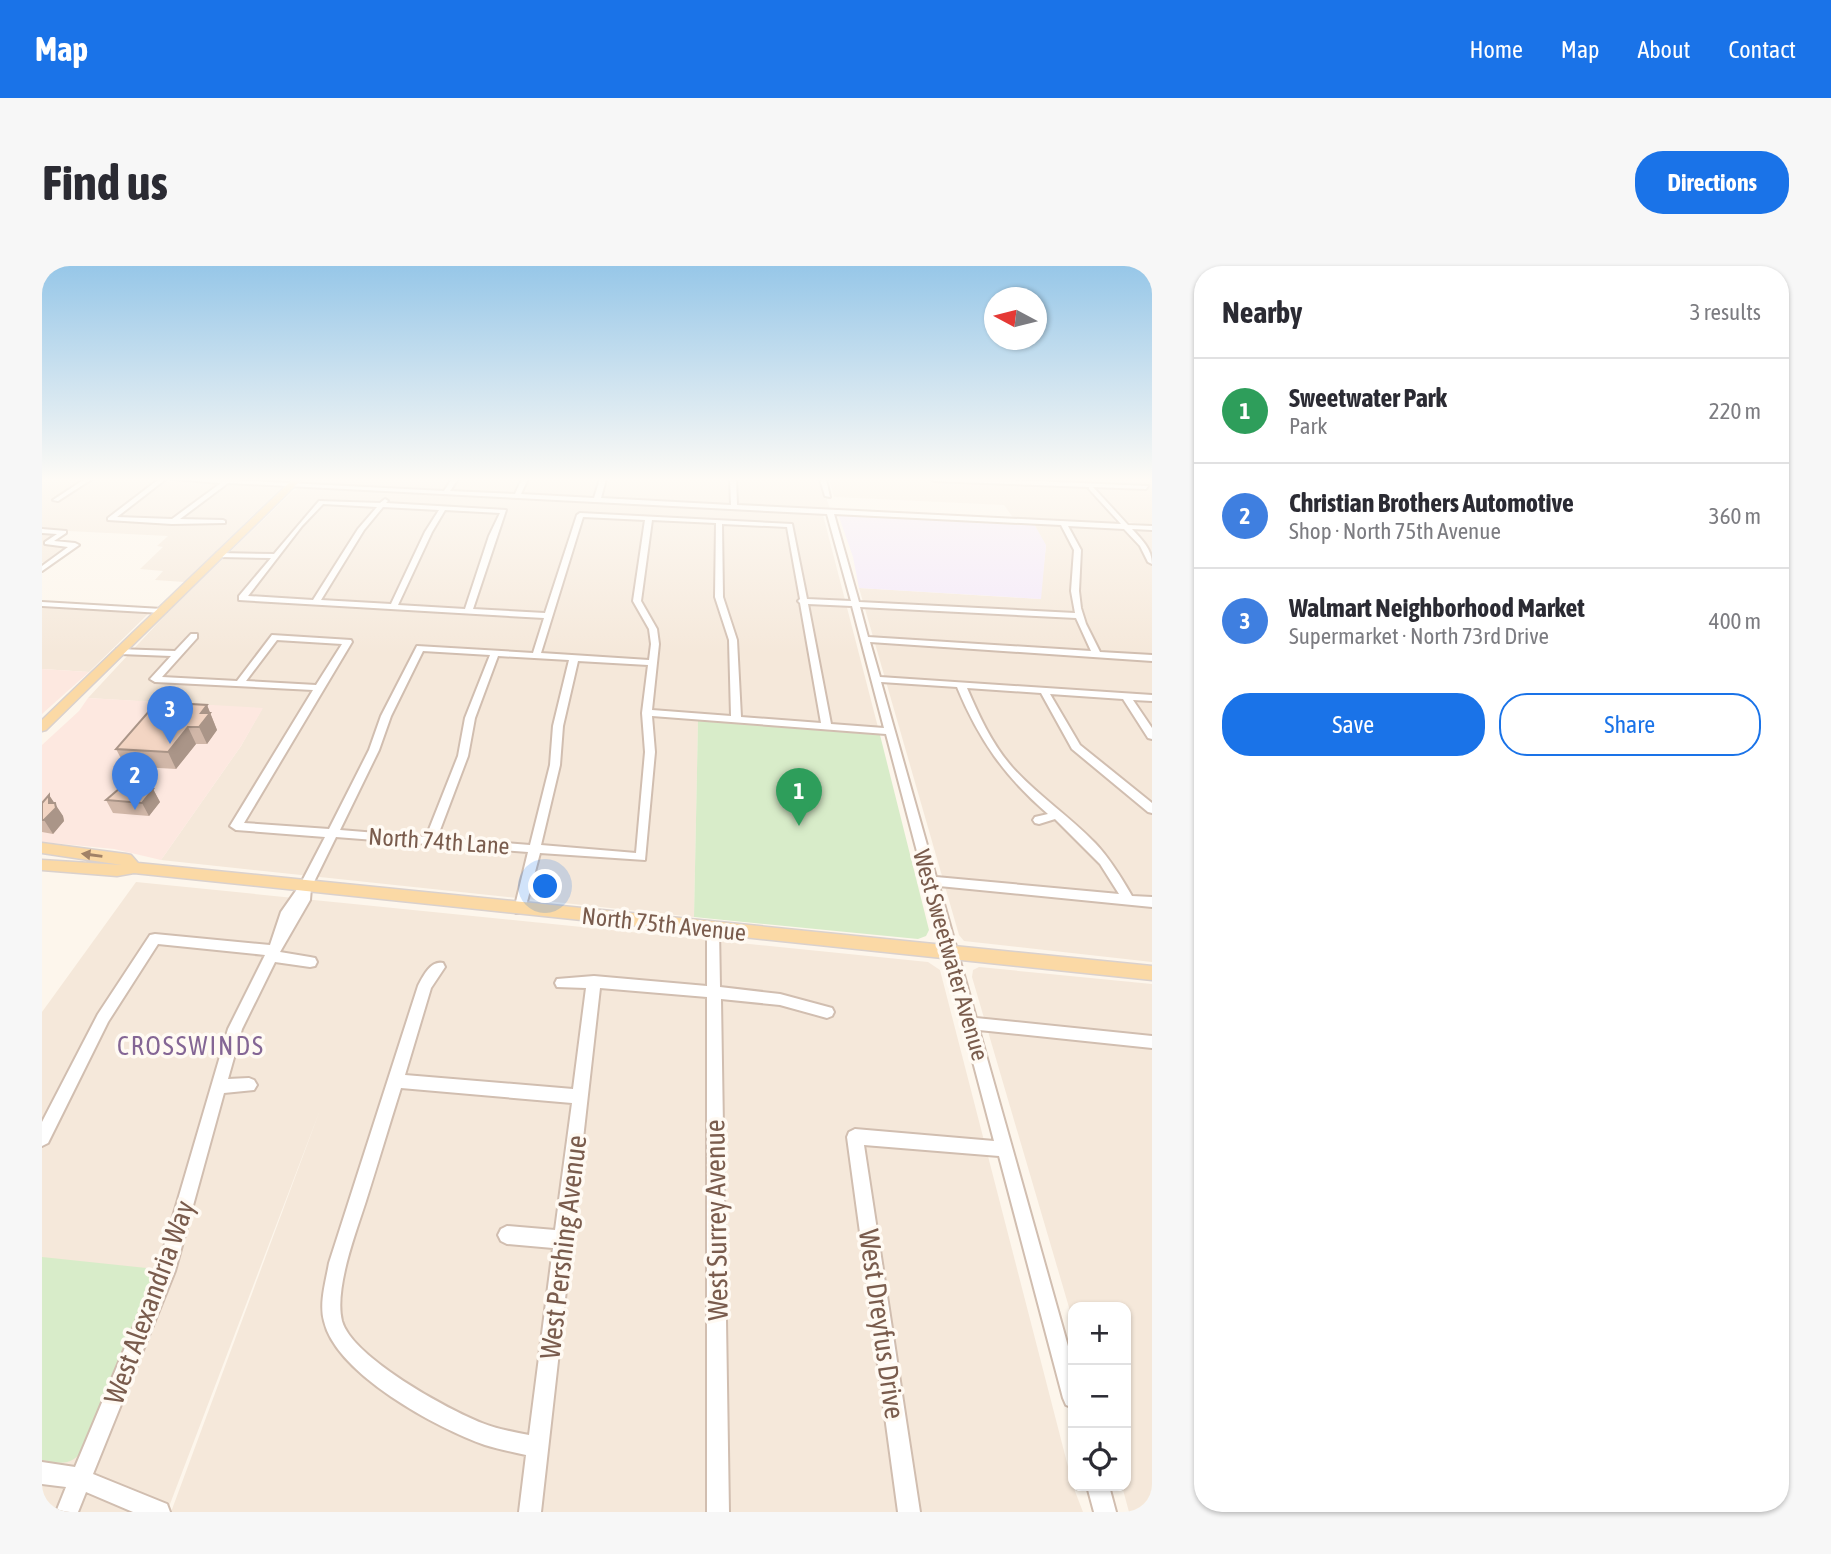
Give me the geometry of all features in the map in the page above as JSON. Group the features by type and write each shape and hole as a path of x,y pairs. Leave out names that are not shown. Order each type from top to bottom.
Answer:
{"main road":[{"path":"42,727 238,537"},
{"name":"North 75th Avenue","path":"42,848 126,859 134,868"},
{"name":"North 75th Avenue","path":"42,864 117,872 134,868 305,888 1152,973"}],"street":[{"path":"56,537 47,543 75,545"},
{"path":"241,595 289,537"},
{"path":"316,602 330,585 356,537"},
{"path":"393,607 424,537"},
{"path":"468,611 477,589 491,537"},
{"path":"536,656 573,537"},
{"path":"647,537 638,601 653,629 648,713 889,731"},
{"path":"719,537 719,597 734,646 736,720"},
{"path":"792,537 827,727"},
{"name":"West Sweetwater Avenue","path":"837,537 929,881 1068,1380"},
{"path":"1072,537 1079,547 1075,593 1079,617 1097,654"},
{"path":"1134,537 1152,562"},
{"path":"42,569 75,545"},
{"path":"221,553 276,555"},
{"path":"241,595 548,616"},
{"path":"802,601 1079,617"},
{"path":"42,604 162,611"},
{"path":"194,636 155,679 318,688 348,642 275,637 240,683"},
{"path":"864,639 1152,658"},
{"name":"West Alexandria Way","path":"67,1512 166,1270 187,1205 217,1087 235,1029 275,949 304,900 305,888 420,648 495,653"},
{"path":"120,651 177,654"},
{"path":"431,839 463,755 470,718 495,653 653,663"},
{"path":"520,910 555,765 558,726 574,658"},
{"path":"875,679 1152,698"},
{"path":"961,685 979,731 991,749 1016,778 1103,856 1128,900"},
{"name":"North 74th Lane","path":"318,688 236,825 641,857 650,752 648,713"},
{"path":"1044,691 1076,747 1152,809"},
{"path":"1127,697 1152,736"},
{"path":"1039,820 1057,815"},
{"path":"929,881 1152,902"},
{"name":"West Surrey Avenue","path":"713,929 718,1512"},
{"path":"42,1138 103,1018 155,939 275,949 310,962"},
{"path":"438,967 425,986 338,1263 333,1293 333,1324 341,1339 365,1364 428,1409 481,1433 538,1447"},
{"path":"562,983 594,981 713,993 804,1003 827,1012"},
{"name":"West Pershing Avenue","path":"530,1512 594,981"},
{"path":"970,1023 1152,1042"},
{"path":"396,1081 582,1097"},
{"path":"217,1087 249,1085"},
{"path":"855,1137 1004,1149"},
{"name":"West Dreyfus Drive","path":"855,1137 909,1512"},
{"path":"507,1235 564,1240"},
{"path":"42,1472 81,1479 159,1512"},
{"path":"1099,1491 1105,1512"}],"shaded area":[{"path":"42,537 59,537 52,542 79,544 52,564 42,562"},
{"path":"167,537 230,537 184,582 155,580 163,571 140,569 163,547 157,546"},
{"path":"245,537 829,537 880,735 698,722 694,917 161,860 241,746 262,709 88,698 168,612"},
{"path":"846,537 1042,537 1046,545 1041,599 859,588"},
{"path":"1041,537 1152,537 1152,962 964,941 959,935 859,588 1040,599 1046,546"},
{"path":"42,605 148,614 89,672 42,669"},
{"path":"42,669 89,672 42,714"},
{"path":"88,698 263,708 241,746 161,860 114,849 42,842 42,745 79,711"},
{"path":"136,882 928,962 940,970 1068,1467 1068,1491 1075,1491 1083,1512 171,1512 320,1110 167,1512 42,1512 42,1012"},
{"path":"979,967 1152,984 1152,1512 1129,1512 1123,1491 1131,1491 1131,1302 1068,1304 972,977 973,970"}],"green space":[{"path":"698,721 880,735 929,930 926,936 918,939 694,917"},
{"path":"42,1257 156,1269 84,1448 75,1458 66,1462 42,1460"}],"building":[{"path":"157,702 207,705 201,713 210,713 199,727 188,727 168,752 116,749"},
{"path":"120,788 153,789 142,803 106,800"},
{"path":"49,795 49,803 55,803 56,808 42,820 42,803"}],"place":[{"name":"Walmart Neighborhood Market","path":"170,744"},
{"name":"Christian Brothers Automotive","path":"135,810"},
{"name":"Sweetwater Park","path":"799,826"}],"district":[{"name":"CROSSWINDS","path":"191,1046"}]}
